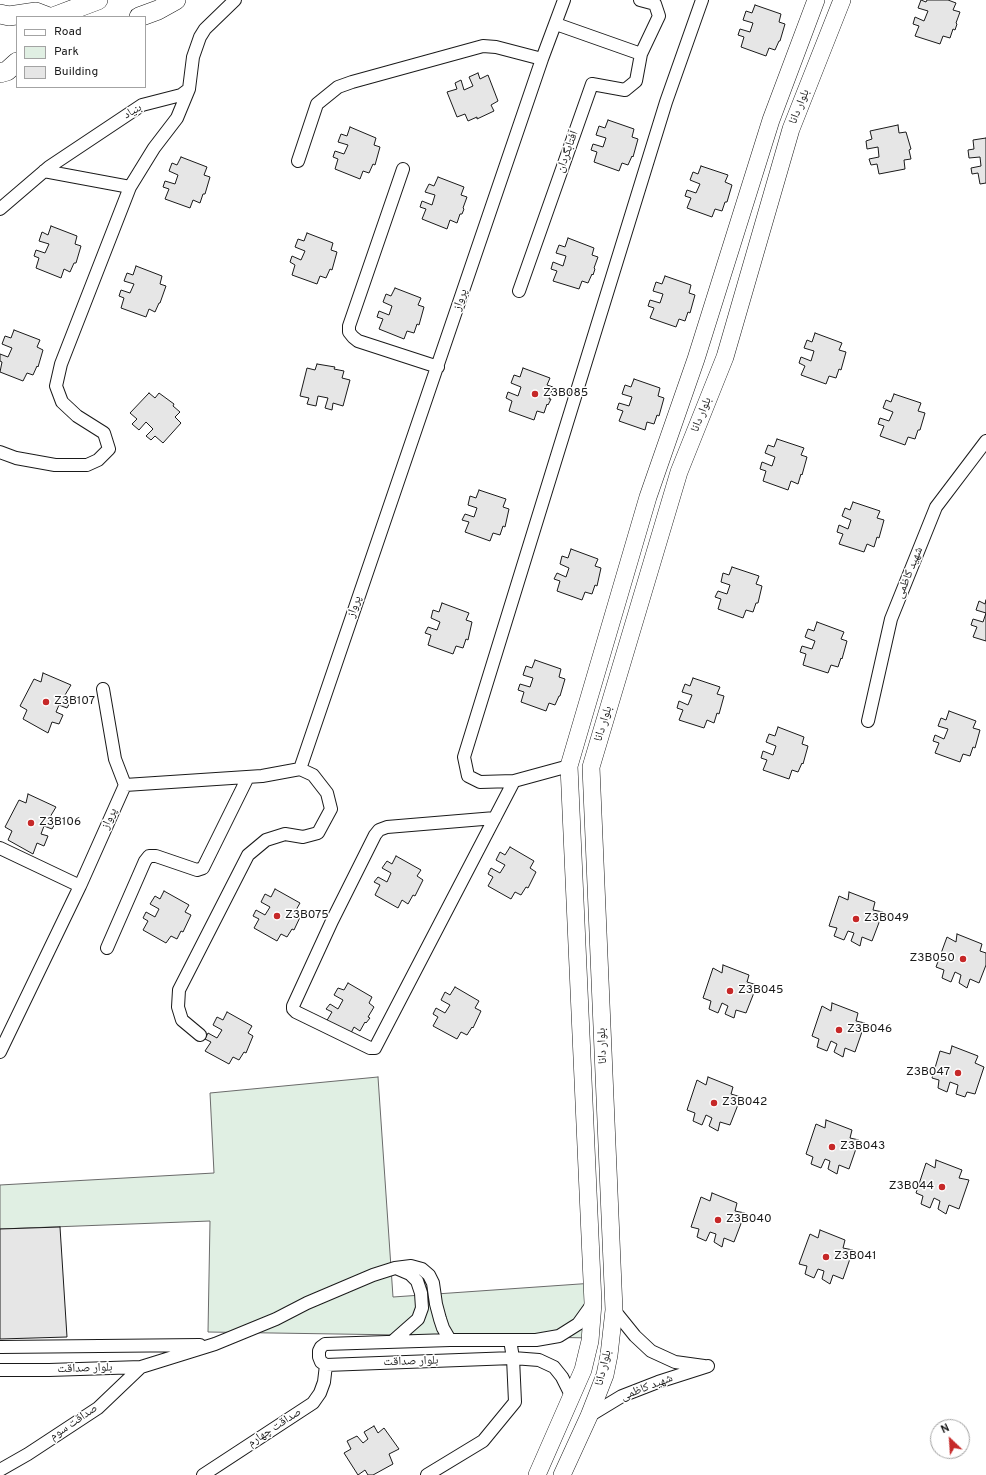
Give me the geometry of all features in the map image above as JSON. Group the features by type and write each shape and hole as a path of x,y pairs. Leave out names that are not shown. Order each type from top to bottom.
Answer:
{"main road":[{"path":"56,16 98,0"},
{"path":"142,16 158,10 176,0"},
{"path":"0,14 9,16 36,12 46,16"},
{"path":"0,29 16,25"},
{"path":"0,61 16,58"},
{"path":"0,73 7,71 16,63"}],"street":[{"path":"0,452 16,458 55,465 87,465 98,460 109,449 104,433 77,416 62,402 56,386 61,364 130,187 154,148 177,118 189,89 193,58 200,37 205,29 235,0"},
{"name":"پرواز","path":"300,769 542,59 564,0"},
{"name":"آفتابگردان","path":"519,291 592,84 625,90 636,81 641,54 659,16 655,4 640,0"},
{"path":"569,766 514,781 480,782 468,776 464,757 666,102 702,0"},
{"name":"بلوار دانا","path":"537,1475 572,1397 582,1370 590,1341 593,1303 569,766 648,497 696,359 771,120 816,0"},
{"name":"بلوار دانا","path":"562,1475 589,1416 605,1375 614,1310 591,767 679,472 725,357 791,128 842,0"},
{"path":"556,24 641,54"},
{"path":"298,160 317,104 338,87 483,46 496,46 542,59"},
{"name":"بنیاد","path":"0,209 44,171 142,105 181,95 189,89"},
{"path":"403,169 349,326 349,332 358,341 438,367"},
{"path":"44,171 130,187"},
{"name":"شهید کاظمی","path":"868,721 891,619 936,507 986,441"},
{"path":"103,690 115,760 125,785 262,776 300,769 313,775 327,793 331,808 318,833 303,837 285,834 266,840 248,855 179,990 178,1007 182,1020 200,1035"},
{"path":"107,948 145,861 149,856 156,856 197,870 203,868 248,777"},
{"path":"495,818 387,827 379,830 375,835 332,921 293,1006 293,1010 370,1048 375,1048 495,818 514,781"},
{"name":"پرواز","path":"0,1052 80,886 125,785"},
{"path":"0,848 80,886"},
{"name":"بلوار صداقت","path":"0,1370 141,1367 215,1344 276,1319 340,1288 374,1275 395,1268 411,1266 422,1269 429,1275 433,1283 440,1319 450,1340"},
{"name":"بلوار صداقت","path":"393,1341 418,1320 422,1308 421,1293 416,1281 410,1274 395,1268"},
{"name":"بلوار صداقت","path":"572,1397 562,1377 554,1367 539,1360 513,1358 326,1366 321,1362 319,1351 321,1346 325,1344 393,1341 536,1340 559,1336 578,1324 593,1303"},
{"name":"شهید کاظمی","path":"589,1416 622,1396 658,1382 708,1366 675,1362 651,1351 635,1336 614,1310"},
{"path":"427,1475 483,1441 515,1402 513,1358 510,1340"},
{"name":"بلوار صداقت","path":"0,1347 215,1344"},
{"name":"صداقت چهارم","path":"203,1475 313,1403 320,1393 324,1382 326,1366"},
{"name":"صداقت سوم","path":"0,1470 28,1454 98,1408 141,1367"}],"green space":[{"path":"378,1077 393,1297 594,1283 595,1338 208,1332 210,1221 0,1229 0,1185 214,1173 210,1093"}],"building":[{"path":"921,0 926,2 927,0 948,0 956,3 953,10 960,12 955,30 953,29 950,38 943,36 940,44 915,36 919,26 913,24 915,17 924,21 928,11 918,8"},
{"path":"755,5 781,14 779,22 785,24 780,41 775,50 769,48 766,56 741,47 744,37 738,35 740,29 750,32 753,23 743,20 746,11 752,13"},
{"path":"478,73 480,79 488,75 498,101 491,105 494,111 477,119 477,117 468,121 465,114 457,117 447,92 457,89 455,83 461,80 464,90 473,86 469,77"},
{"path":"608,120 634,129 632,137 638,139 633,157 632,156 628,165 622,163 619,171 594,162 597,152 591,150 593,144 603,147 606,138 596,135 599,126 605,128"},
{"path":"898,125 899,133 906,132 911,149 909,150 911,159 904,160 905,169 879,174 877,164 871,165 869,159 879,157 878,147 867,149 866,141 872,139 870,131"},
{"path":"350,127 376,138 374,145 380,147 375,165 373,164 369,173 363,171 360,179 335,169 338,159 333,157 335,151 344,154 348,145 338,142 341,134 347,136"},
{"path":"986,138 986,183 980,184 978,173 972,174 971,168 981,166 980,157 969,158 968,150 974,149 973,140"},
{"path":"181,157 207,167 204,175 210,177 205,194 203,194 200,203 193,200 190,208 165,199 169,189 163,187 165,181 175,184 178,175 169,171 172,163 177,165"},
{"path":"701,166 728,175 725,182 732,185 727,202 725,202 722,211 715,209 712,217 687,208 691,198 685,196 687,190 696,193 700,184 690,180 693,172 698,174"},
{"path":"438,177 464,187 461,195 467,197 463,208 464,209 462,214 460,214 457,223 450,220 447,229 422,219 426,209 420,207 422,201 432,205 435,195 425,192 429,184 434,186"},
{"path":"51,226 77,236 75,244 81,246 76,263 74,263 70,272 64,269 61,278 36,268 39,258 34,256 36,250 45,253 49,244 39,241 42,232 48,235"},
{"path":"307,233 333,243 331,250 337,252 332,270 330,269 326,278 320,276 317,284 292,275 295,265 290,262 292,256 301,260 305,251 295,247 298,239 304,241"},
{"path":"568,238 594,248 592,255 598,257 593,275 592,274 588,283 582,281 579,289 553,281 557,271 551,269 553,262 563,266 566,256 556,253 559,245 565,247"},
{"path":"136,266 162,276 160,284 166,286 155,312 149,309 146,317 121,308 124,298 119,296 121,290 130,293 134,284 124,281 127,273 133,275"},
{"path":"665,276 691,285 689,293 695,295 690,313 688,312 685,321 679,319 676,327 650,318 654,308 648,306 650,300 660,303 663,294 653,291 656,282 662,284"},
{"path":"395,288 421,298 418,305 424,307 419,325 417,324 414,333 407,331 404,339 379,329 383,319 377,317 379,311 389,315 392,306 383,302 386,294 391,296"},
{"path":"14,330 40,340 37,347 43,350 38,367 37,366 33,375 27,373 23,381 0,372 2,362 0,361 0,354 8,357 12,348 2,344 5,336 11,338"},
{"path":"815,333 842,343 839,350 846,352 841,370 839,369 836,378 829,376 826,384 801,375 805,366 799,363 801,357 811,361 814,351 804,348 807,340 812,342"},
{"path":"317,364 335,367 334,369 344,371 342,378 350,380 343,406 333,403 332,410 325,408 328,398 318,396 316,406 307,404 309,398 300,396 307,368 315,370"},
{"name":"Z3B085","path":"523,368 550,378 547,385 553,387 549,399 551,399 548,405 547,404 544,413 537,411 534,420 509,411 512,401 506,398 508,392 518,396 521,387 511,383 514,375 520,377"},
{"path":"634,379 660,388 658,396 664,398 659,416 657,415 654,424 647,422 645,430 619,421 623,411 617,409 619,403 629,406 632,397 622,394 625,385 631,387"},
{"path":"149,393 155,398 159,393 174,404 173,406 180,412 175,417 181,423 163,443 155,436 151,440 146,436 153,429 146,422 139,430 132,424 137,419 130,413"},
{"path":"894,394 921,403 918,411 925,413 920,430 918,430 915,439 908,437 905,445 880,436 884,426 878,424 880,418 889,421 893,412 883,408 886,400 891,402"},
{"path":"777,439 804,448 801,455 807,457 798,484 791,481 788,490 763,481 766,471 760,469 762,462 772,466 775,457 765,453 768,445 774,447"},
{"path":"479,490 506,499 503,507 509,509 505,527 503,526 500,535 493,533 490,541 465,532 469,522 462,520 465,514 474,517 477,508 468,505 470,496 476,498"},
{"path":"853,502 880,511 877,518 884,520 879,538 877,537 874,547 867,544 864,552 839,544 843,534 837,532 839,525 848,529 851,520 842,516 845,508 850,510"},
{"path":"571,549 598,559 595,566 601,568 597,586 595,585 592,594 585,592 582,600 557,591 560,581 554,579 557,573 566,577 569,568 560,564 562,556 568,558"},
{"path":"732,567 759,576 756,584 762,586 758,603 756,603 753,612 746,610 743,618 718,609 721,599 715,597 718,591 727,594 730,585 721,582 723,573 729,575"},
{"path":"986,600 986,613 976,610 979,601 985,604"},
{"path":"442,603 469,613 466,620 472,622 468,640 466,639 463,648 456,646 453,654 428,645 431,635 425,633 428,627 437,630 440,622 431,618 433,610 439,612"},
{"path":"986,613 986,641 973,637 977,627 971,625 973,619 983,622"},
{"path":"817,622 844,632 841,639 847,641 838,667 831,665 828,673 803,665 806,654 800,652 802,646 812,649 815,641 805,637 808,629 814,631"},
{"path":"535,660 561,669 559,677 565,679 560,696 555,705 549,703 546,711 521,702 524,692 518,690 520,684 530,687 533,678 523,675 526,666 532,668"},
{"name":"Z3B107","path":"43,673 71,685 65,695 72,699 67,708 59,705 56,712 63,715 59,724 52,722 48,733 23,719 27,710 20,706 34,679 41,682"},
{"path":"693,678 720,687 717,694 724,696 719,714 717,713 714,723 707,720 704,728 679,720 683,710 677,708 679,701 688,705 692,695 682,692 685,684 690,686"},
{"path":"949,711 976,721 973,728 980,730 975,748 973,747 970,756 963,754 960,762 935,753 939,743 933,741 935,735 944,739 948,729 938,726 941,718 946,720"},
{"path":"778,727 804,737 802,744 808,746 803,764 802,763 798,772 792,770 789,779 763,770 767,760 761,758 763,751 773,755 776,746 766,742 769,734 775,736"},
{"name":"Z3B106","path":"28,794 56,807 50,817 57,820 52,829 44,826 41,834 48,836 44,846 37,843 33,854 8,840 12,831 5,827 19,800 26,803"},
{"path":"510,847 534,861 530,868 536,872 528,888 526,887 521,895 515,892 511,899 488,886 493,877 488,874 491,868 500,873 505,865 496,860 500,852 505,855"},
{"path":"396,856 421,870 417,876 423,880 415,896 413,895 408,904 402,900 398,908 375,895 380,885 374,882 378,877 387,882 391,873 382,868 387,861 392,864"},
{"name":"Z3B075","path":"275,889 300,903 296,910 302,913 294,930 292,929 287,937 281,934 277,941 254,928 259,919 253,916 256,910 265,915 270,907 261,902 265,894 271,897"},
{"path":"164,891 189,905 185,912 191,915 183,932 181,931 177,939 171,936 166,943 143,930 148,921 143,918 146,912 155,917 159,909 150,904 155,896 160,899"},
{"name":"Z3B049","path":"849,892 875,902 873,910 883,912 872,941 862,937 860,946 851,941 854,933 848,931 844,940 834,936 837,928 829,926 839,896 848,900"},
{"name":"Z3B050","path":"957,934 982,944 980,951 986,953 986,965 979,983 970,979 967,988 959,983 961,975 955,972 951,982 942,978 944,970 936,967 947,937 956,942"},
{"name":"Z3B045","path":"723,965 749,975 747,982 757,985 746,1013 736,1010 734,1018 725,1014 728,1006 722,1003 718,1013 709,1009 711,1001 703,998 713,968 722,973"},
{"path":"348,983 372,997 369,1003 374,1007 368,1017 370,1018 366,1023 365,1022 360,1031 354,1027 350,1035 326,1022 332,1012 326,1009 330,1004 338,1009 343,1000 334,995 338,988 344,990"},
{"path":"455,987 479,1001 475,1008 481,1011 473,1028 472,1027 467,1035 461,1032 457,1039 433,1026 438,1017 433,1014 436,1008 445,1013 450,1005 441,1000 445,992 450,995"},
{"name":"Z3B046","path":"832,1003 858,1013 856,1021 865,1023 855,1052 845,1048 843,1057 834,1052 837,1044 831,1041 827,1051 817,1047 819,1039 812,1036 822,1006 831,1011"},
{"path":"227,1012 252,1026 248,1033 253,1036 246,1053 244,1052 239,1060 233,1057 229,1064 205,1051 211,1042 205,1039 208,1033 217,1038 222,1030 213,1025 217,1017 223,1020"},
{"name":"Z3B047","path":"952,1046 978,1056 975,1063 984,1067 975,1094 967,1092 965,1097 956,1094 958,1085 950,1082 947,1092 938,1088 939,1080 932,1078 940,1051 950,1054"},
{"name":"Z3B042","path":"708,1077 733,1087 731,1094 741,1097 730,1125 720,1122 718,1131 709,1126 712,1118 706,1115 702,1125 693,1121 695,1113 687,1110 697,1080 706,1085"},
{"name":"Z3B043","path":"826,1120 852,1130 850,1138 859,1140 849,1169 839,1165 837,1174 828,1169 830,1161 825,1159 821,1168 811,1164 813,1157 806,1154 816,1124 825,1128"},
{"name":"Z3B044","path":"936,1160 962,1170 959,1178 969,1180 959,1209 949,1205 946,1214 938,1209 940,1201 934,1198 930,1208 921,1204 923,1196 916,1193 926,1163 935,1168"},
{"name":"Z3B040","path":"712,1193 737,1203 735,1211 745,1213 734,1242 724,1238 722,1247 714,1242 716,1234 710,1232 706,1241 697,1237 699,1229 691,1227 701,1197 710,1201"},
{"path":"60,1227 67,1337 0,1339 0,1229"},
{"name":"Z3B041","path":"820,1230 845,1240 843,1248 853,1250 843,1279 833,1275 830,1284 822,1279 824,1271 818,1269 814,1278 805,1274 807,1266 799,1264 810,1234 818,1238"},
{"path":"374,1426 378,1433 384,1428 399,1449 389,1454 393,1464 373,1475 368,1475 365,1470 358,1475 344,1453 351,1449 347,1441 357,1436 363,1443 368,1439 364,1432"}],"place":[{"name":"Z3B085","path":"535,394"},
{"name":"Z3B107","path":"46,702"},
{"name":"Z3B106","path":"31,823"},
{"name":"Z3B075","path":"277,916"},
{"name":"Z3B049","path":"856,919"},
{"name":"Z3B050","path":"963,959"},
{"name":"Z3B045","path":"730,991"},
{"name":"Z3B046","path":"839,1030"},
{"name":"Z3B047","path":"958,1073"},
{"name":"Z3B042","path":"714,1103"},
{"name":"Z3B043","path":"832,1147"},
{"name":"Z3B044","path":"942,1187"},
{"name":"Z3B040","path":"718,1220"},
{"name":"Z3B041","path":"826,1257"}]}
